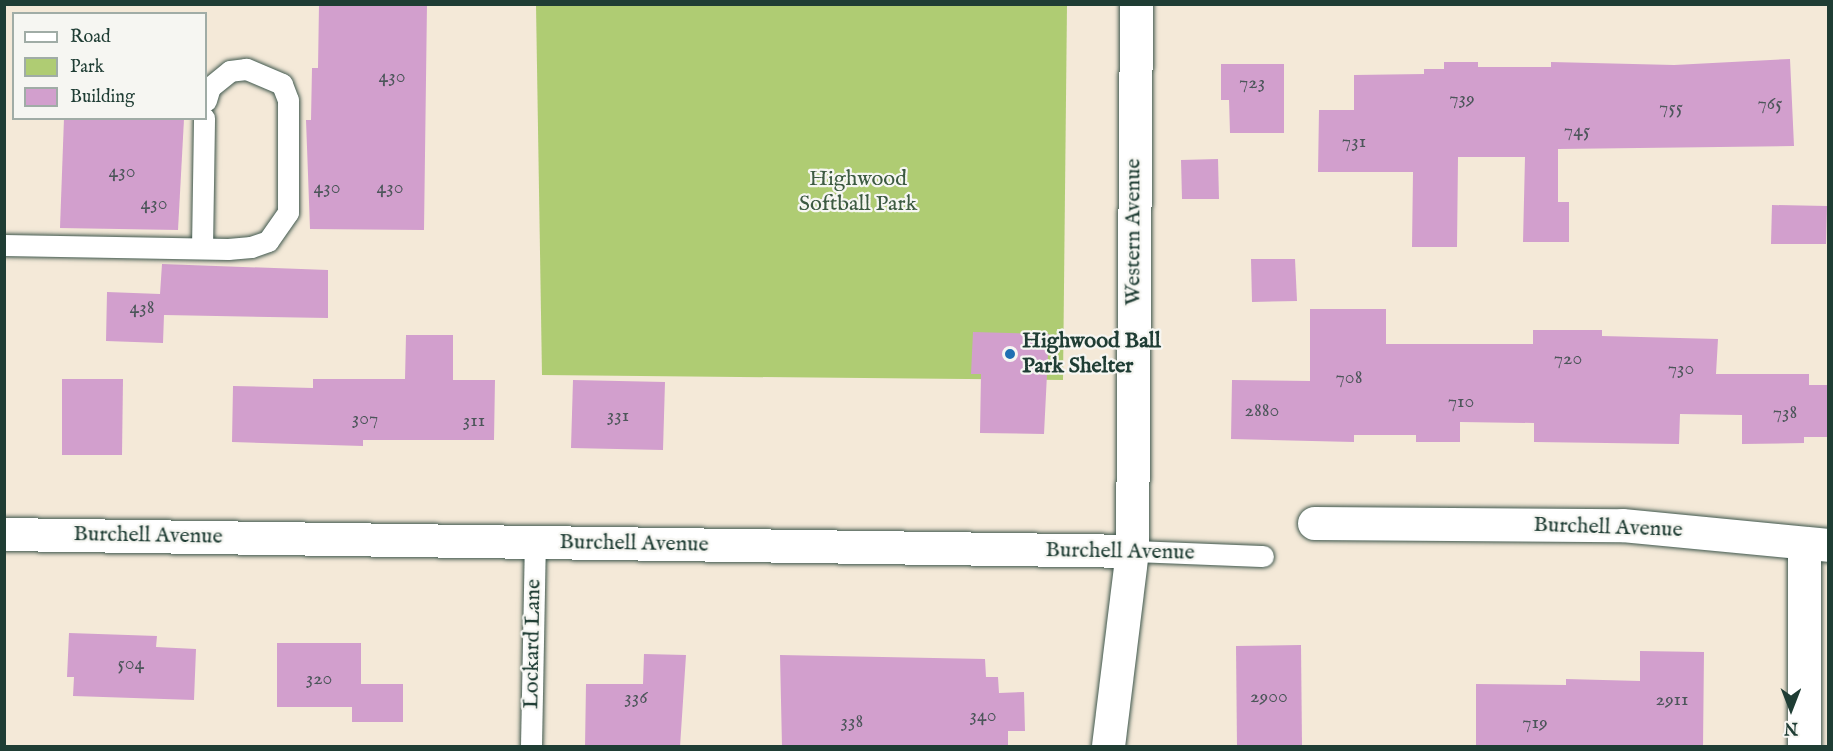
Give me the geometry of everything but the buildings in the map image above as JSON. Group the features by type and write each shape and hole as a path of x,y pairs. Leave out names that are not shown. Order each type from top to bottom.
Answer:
{"street":[{"name":"Western Avenue","path":"1108,747 1132,551 1136,4"},
{"name":"Burchell Avenue","path":"1314,523 1622,525 1816,544"},
{"name":"Burchell Avenue","path":"4,534 1132,551"},
{"path":"1804,747 1816,544"}],"lane":[{"path":"4,245 251,248 268,241 288,212 288,100 282,84 246,69 230,71 210,87 207,97"},
{"path":"202,248 204,120"},
{"name":"Lockard Lane","path":"531,747 535,542"},
{"name":"Burchell Avenue","path":"1132,551 1263,556"}],"green space":[{"name":"Highwood Softball Park","path":"536,5 1067,5 1063,380 542,375"}],"place":[{"name":"Highwood Ball Park Shelter","path":"1010,354"}]}
